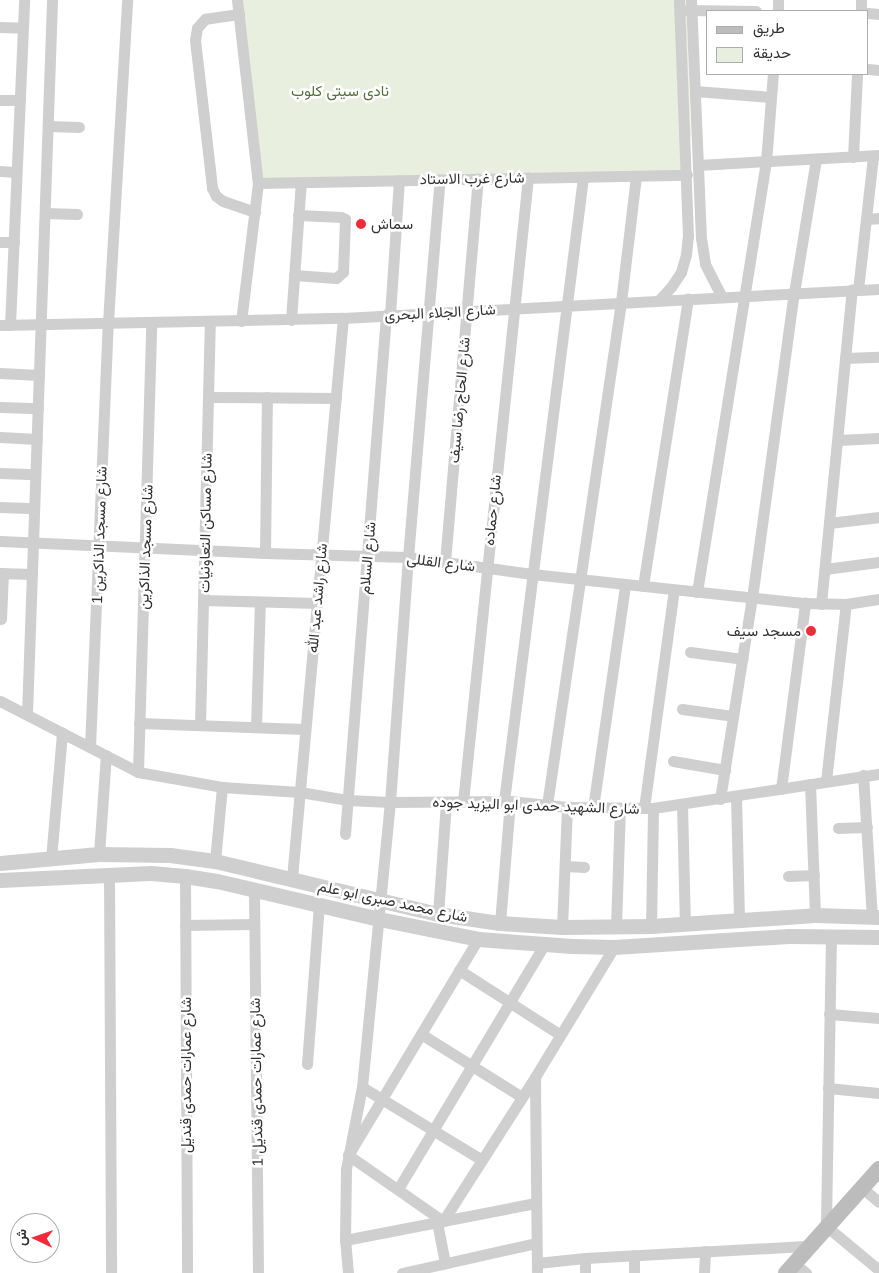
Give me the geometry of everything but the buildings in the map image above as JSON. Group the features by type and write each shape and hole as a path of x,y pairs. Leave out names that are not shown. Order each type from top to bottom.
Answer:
{"main road":[{"path":"795,1270 810,1246 826,1226 879,1169"}],"street":[{"path":"5,325 14,242 24,0"},
{"path":"27,714 52,0"},
{"name":"شارع مسجد الذاكرين 1","path":"90,746 108,323 127,0"},
{"path":"238,0 258,183 241,321"},
{"path":"686,5 744,10"},
{"path":"686,5 695,91 700,216 705,264 722,297"},
{"path":"659,300 681,272 686,254 686,5"},
{"path":"239,14 205,19 197,28 195,40 212,188 216,196 223,201 254,212"},
{"path":"0,27 23,28"},
{"path":"697,592 766,162 773,75"},
{"path":"852,157 857,75"},
{"path":"695,91 771,97"},
{"path":"0,100 20,100"},
{"path":"48,126 79,127"},
{"path":"698,165 876,155 845,358 821,604"},
{"path":"720,799 743,659 794,293 816,158"},
{"path":"0,171 16,172"},
{"name":"شارع غرب الاستاد","path":"258,183 687,175"},
{"path":"547,805 621,302 636,176"},
{"name":"شارع حماده","path":"463,802 528,177"},
{"path":"500,922 507,801 532,574 583,177"},
{"name":"شارع الحاج رضا سيف","path":"445,562 478,178"},
{"path":"348,1273 345,1240 348,1155 362,1087 381,902 440,179"},
{"name":"شارع السلام","path":"346,834 367,555 399,180"},
{"path":"291,320 301,182"},
{"path":"45,213 77,214"},
{"path":"294,275 336,278 343,272 344,219 341,217 298,215"},
{"path":"687,216 700,216"},
{"path":"866,219 879,218"},
{"path":"0,242 14,242"},
{"name":"شارع الجلاء البحرى","path":"5,325 343,318 879,289"},
{"path":"643,586 688,299"},
{"name":"شارع راشد عبد الله","path":"292,878 343,318"},
{"name":"شارع مساكن التعاونيات","path":"200,725 210,322"},
{"name":"شارع مسجد الذاكرين","path":"138,772 151,323"},
{"path":"845,358 879,357"},
{"path":"0,373 39,375"},
{"path":"208,397 336,398"},
{"path":"265,554 268,397"},
{"path":"0,407 38,408"},
{"path":"0,437 37,439"},
{"path":"838,440 879,438"},
{"path":"0,473 36,474"},
{"path":"0,507 34,508"},
{"path":"829,523 879,517"},
{"name":"شارع القللى","path":"0,541 265,554 408,557 625,585 805,603 846,604 879,599"},
{"path":"825,569 879,562"},
{"path":"1,620 1,573 32,574"},
{"path":"594,808 625,585"},
{"path":"651,926 648,808 674,590"},
{"path":"203,600 317,603"},
{"path":"256,727 260,602"},
{"path":"781,789 805,603"},
{"path":"826,781 846,604"},
{"path":"690,652 743,659"},
{"name":"شارع الشهيد حمدى ابو اليزيد جوده","path":"0,701 138,772 222,787 300,792 348,800 390,802 507,801 567,807 648,808 720,799 879,774"},
{"path":"682,709 733,716"},
{"path":"139,723 306,729"},
{"path":"51,860 62,732"},
{"path":"100,854 106,755"},
{"path":"673,762 725,770"},
{"path":"863,776 866,827 876,917"},
{"path":"810,784 815,916"},
{"path":"215,861 222,787"},
{"path":"736,796 738,919"},
{"path":"438,914 446,802"},
{"path":"682,804 685,924"},
{"path":"562,926 567,807"},
{"path":"616,927 620,809"},
{"path":"838,828 866,827"},
{"name":"شارع محمد صبرى ابو علم","path":"0,863 51,860 100,854 170,855 215,861 292,878 381,902 438,914 500,922 562,926 651,926 738,919 815,916 876,917"},
{"path":"565,866 584,867"},
{"name":"شارع محمد صبرى ابو علم","path":"0,880 151,873 185,876 319,904 379,919 478,938 545,944 614,947 831,936 879,937"},
{"path":"109,874 111,1273"},
{"path":"788,876 814,875"},
{"name":"شارع عمارات حمدى قنديل","path":"185,876 187,1273"},
{"name":"شارع عمارات حمدى قنديل 1","path":"254,890 258,1273"},
{"path":"307,1064 319,904"},
{"path":"185,925 254,924"},
{"path":"831,936 826,1226 879,1270"},
{"path":"348,1155 478,938"},
{"path":"398,1188 545,944"},
{"path":"438,1267 440,1221 535,1077 559,1034 614,947"},
{"path":"459,970 559,1034"},
{"path":"829,1014 879,1018"},
{"path":"421,1034 522,1097"},
{"path":"535,1077 537,1268 585,1258 810,1246"},
{"path":"362,1087 482,1160"},
{"path":"828,1088 879,1093"},
{"path":"348,1155 398,1188 440,1221"},
{"path":"861,1187 879,1202"},
{"path":"345,1240 535,1203"},
{"path":"402,1273 438,1267 536,1243"},
{"path":"704,1273 705,1251"},
{"path":"634,1255 634,1273"},
{"path":"585,1258 585,1273"}],"green space":[{"name":"نادى سيتى كلوب","path":"237,0 686,0 691,137 685,137 687,175 258,183"}],"place":[{"name":"سماش","path":"361,224"},
{"name":"مسجد سيف","path":"811,631"}]}
